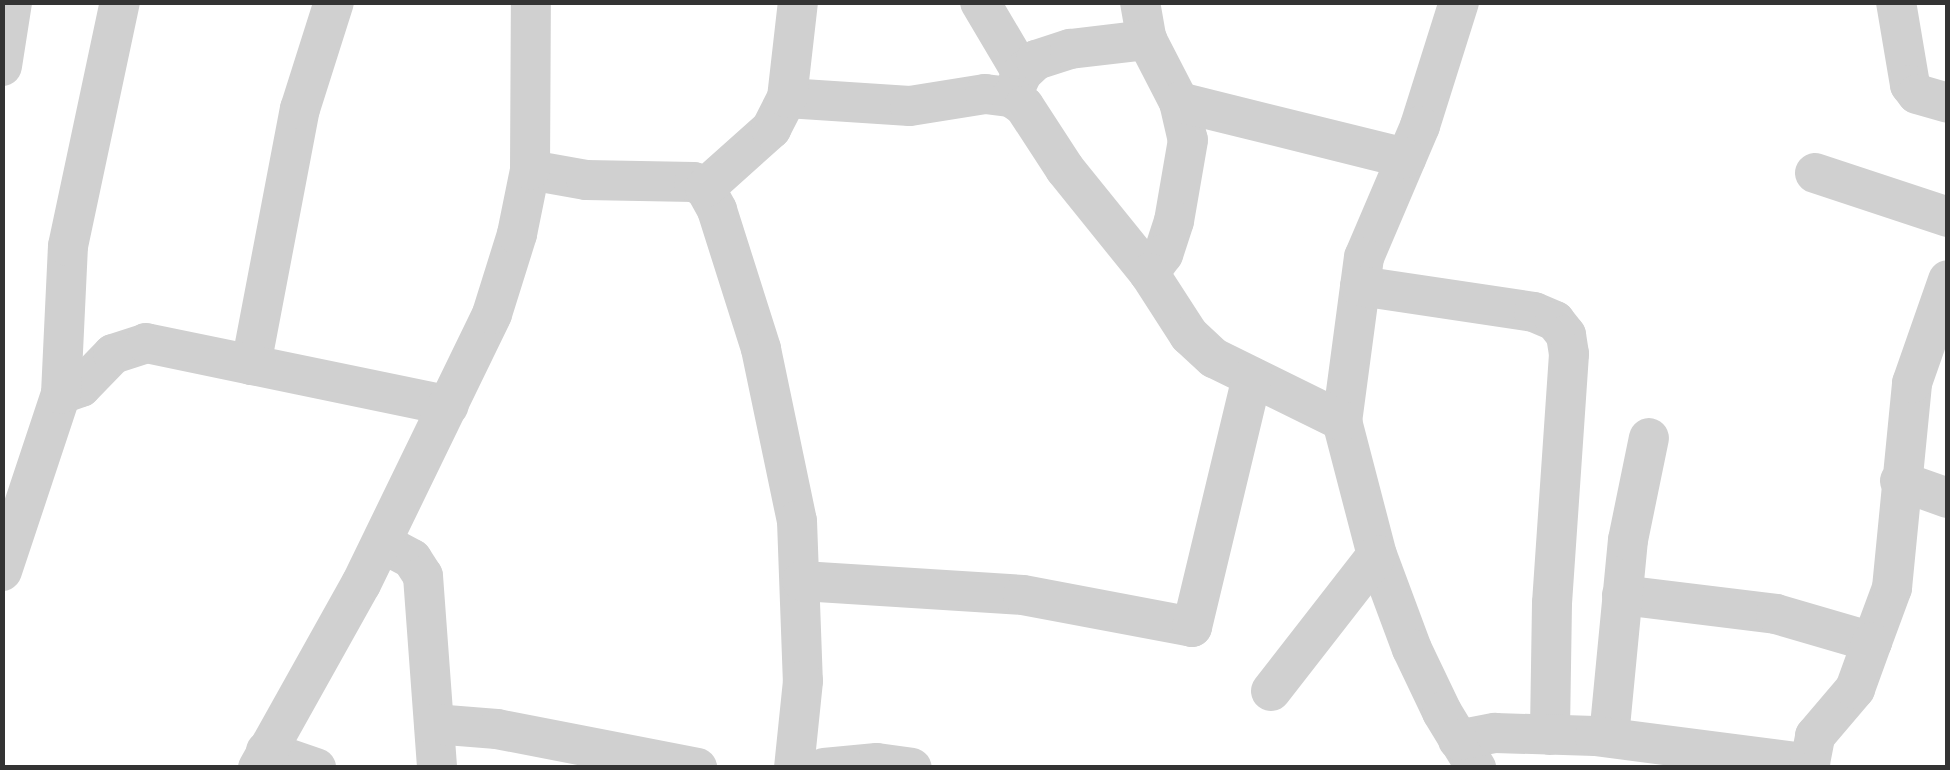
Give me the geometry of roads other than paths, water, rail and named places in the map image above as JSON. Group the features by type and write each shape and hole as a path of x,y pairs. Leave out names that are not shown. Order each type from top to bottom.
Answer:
{"street":[{"path":"2,66 12,2"},
{"path":"2,570 61,394 68,246 120,2"},
{"path":"251,364 300,108 334,2"},
{"path":"316,768 262,759 382,542 492,314 517,234 530,170 532,2"},
{"path":"704,188 770,128 787,98 798,2"},
{"path":"980,2 1024,106 1065,169 1149,273 1189,335 1214,358 1342,421"},
{"path":"1459,2 1442,68 1364,257 1342,421 1377,555 1412,649 1467,754 1495,733 1608,738 1810,766 1815,736 1855,690 1892,588 1912,383 1948,280"},
{"path":"1896,2 1910,86 1916,94 1948,102"},
{"path":"787,98 910,106 985,94 1017,85 1036,60 1143,21 1179,102 1188,140 1174,220 1163,254 1149,273"},
{"path":"1179,102 1406,158"},
{"path":"530,170 586,180 676,179 704,188 717,210 761,349 783,438 802,580 803,681 794,768"},
{"path":"1816,173 1948,217"},
{"path":"1360,286 1534,312 1554,321 1566,335 1550,735"},
{"path":"61,394 81,387 113,354 130,345 146,343 449,406"},
{"path":"802,580 1023,595 1192,626 1252,377"},
{"path":"1608,738 1622,595 1649,438"},
{"path":"1900,481 1948,498"},
{"path":"382,542 412,559 424,576 438,768"},
{"path":"1272,691 1377,555"},
{"path":"1622,595 1776,614 1872,642"},
{"path":"434,724 497,730 697,768"},
{"path":"824,768 888,766"}]}
